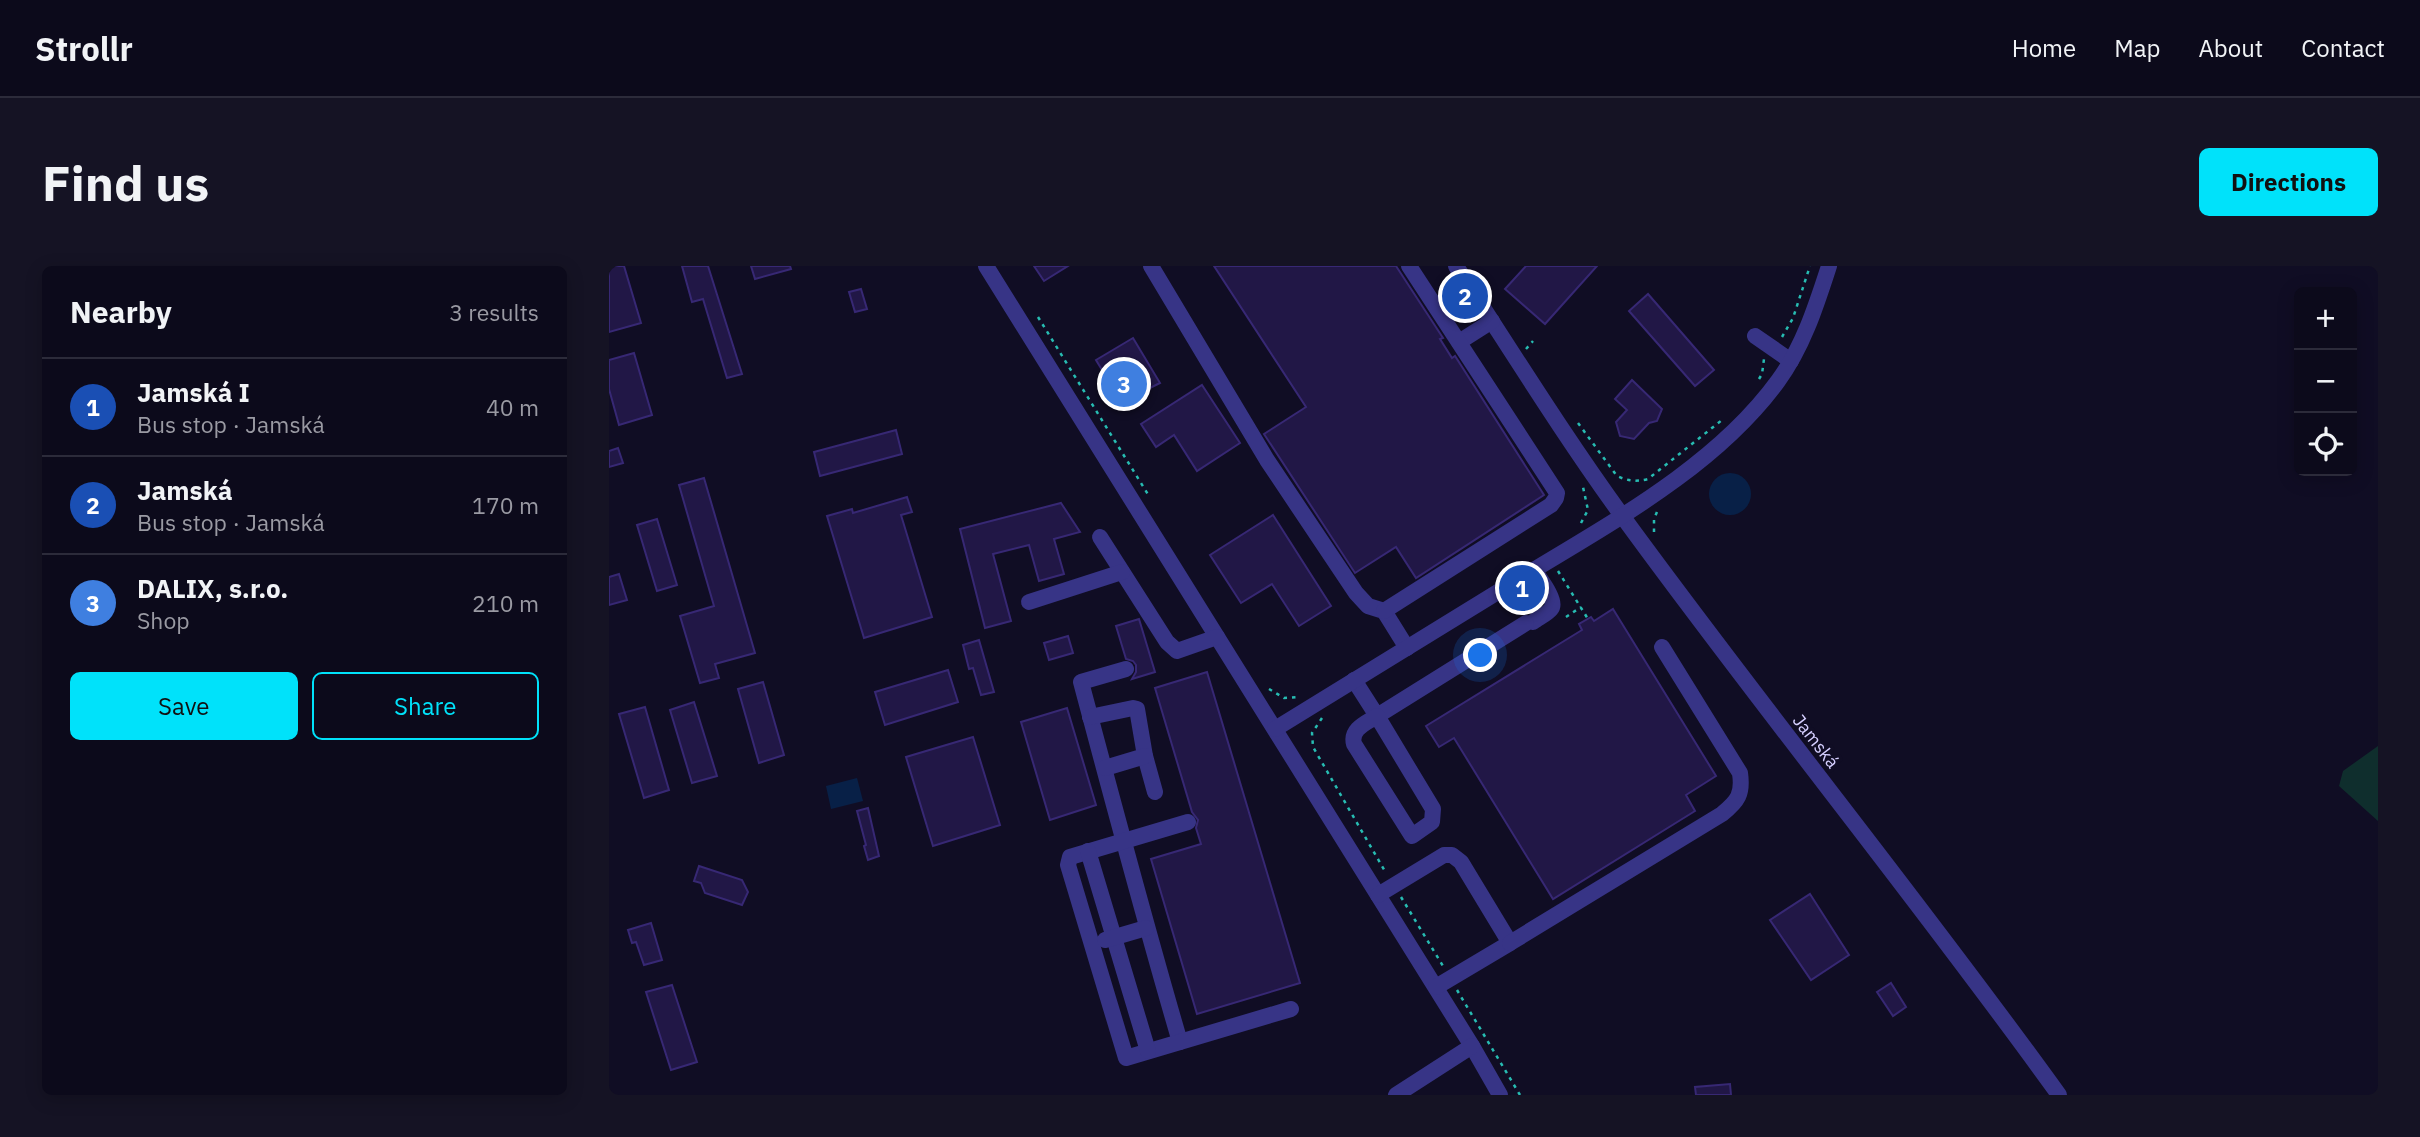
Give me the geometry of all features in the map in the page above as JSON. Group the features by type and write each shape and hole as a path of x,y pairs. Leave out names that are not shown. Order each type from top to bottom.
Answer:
{"street":[{"path":"986,266 1436,987 1500,1095"},
{"path":"1151,266 1268,460 1356,593 1368,606 1384,611 1407,648"},
{"path":"1384,611 1551,505 1556,498 1556,487 1409,266"},
{"name":"Jamská","path":"1456,266 1622,516 1715,642 1979,984 2059,1095"},
{"path":"1275,729 1622,516 1710,452 1756,409 1791,361 1815,309 1829,266"},
{"path":"1459,342 1492,321"},
{"path":"1755,336 1791,361"},
{"path":"1100,537 1167,642 1177,651 1217,637"},
{"path":"1354,680 1377,716 1433,809 1432,822 1412,836 1354,744 1355,731 1377,716 1551,609 1552,598 1534,570"},
{"path":"1029,602 1122,572"},
{"path":"1436,987 1722,814 1738,801 1742,789 1740,773 1662,647"},
{"path":"1126,669 1081,682 1146,928 1180,1042"},
{"path":"1090,717 1137,709 1145,756 1155,792"},
{"path":"1105,768 1145,756"},
{"path":"1188,822 1070,857 1068,865 1126,1058 1291,1009"},
{"path":"1088,851 1148,1051"},
{"path":"1378,895 1438,857 1452,855 1461,862 1510,943"},
{"path":"1093,943 1146,928"},
{"path":"1396,1095 1472,1046"}],"path":[{"path":"1778,342 1793,318 1810,266"},
{"path":"1038,317 1154,505"},
{"path":"1526,349 1533,341"},
{"path":"1756,385 1762,374 1764,359"},
{"path":"1578,424 1617,476 1626,481 1638,481 1648,479 1727,416"},
{"path":"1579,525 1588,510 1582,485"},
{"path":"1655,537 1654,519 1658,510"},
{"path":"1558,571 1588,618"},
{"path":"1566,617 1581,607"},
{"path":"1266,687 1285,698 1303,695"},
{"path":"1322,717 1312,733 1313,747 1520,1095"}],"green space":[{"path":"2378,746 2378,821 2339,786 2343,771"}],"water":[{"path":"1730,473 1745,479 1751,494 1745,509 1730,515 1715,509 1709,494 1715,479"},
{"path":"857,778 863,801 831,809 826,786"}],"building":[{"path":"609,266 624,266 641,323 609,332"},
{"path":"682,266 708,266 742,374 727,378 703,299 692,302"},
{"path":"751,266 790,266 791,269 755,279"},
{"path":"1034,266 1068,266 1044,281"},
{"path":"1214,266 1396,266 1443,338 1440,339 1452,358 1455,356 1544,495 1416,578 1396,547 1355,573 1264,434 1306,407"},
{"path":"1526,266 1597,266 1545,324 1505,289"},
{"path":"861,289 867,309 855,312 849,292"},
{"path":"1648,294 1714,370 1695,386 1629,311"},
{"path":"1133,338 1160,383 1132,397 1124,395 1105,375 1096,360"},
{"path":"634,353 652,415 619,425 609,389 609,360"},
{"path":"1632,380 1662,409 1657,421 1649,423 1634,439 1620,436 1616,422 1627,410 1615,399"},
{"path":"1202,385 1240,443 1197,471 1174,435 1156,447 1141,424"},
{"path":"896,430 902,454 820,476 814,452"},
{"path":"618,448 623,463 609,467 609,451"},
{"path":"704,478 755,653 715,664 719,678 700,683 680,616 714,606 679,485"},
{"path":"907,497 912,512 901,515 932,617 864,638 827,516 852,509 853,513"},
{"path":"1061,503 1080,532 1054,539 1064,574 1039,581 1029,545 993,554 1011,621 985,628 960,529"},
{"path":"1273,515 1331,606 1299,626 1272,584 1241,603 1210,555"},
{"path":"657,519 677,585 657,591 637,525"},
{"path":"619,574 627,600 609,605 609,577"},
{"path":"1613,609 1716,776 1686,795 1695,811 1553,899 1454,738 1439,747 1426,726 1582,630 1579,624 1591,617 1594,621"},
{"path":"1139,619 1155,672 1132,679 1136,665 1126,659 1116,626"},
{"path":"1068,636 1073,653 1049,660 1044,643"},
{"path":"979,640 994,692 981,695 973,668 969,669 963,645"},
{"path":"948,670 958,702 885,725 875,692"},
{"path":"1207,672 1300,983 1197,1014 1151,859 1201,844 1196,828 1198,820 1192,812 1155,688"},
{"path":"763,682 784,755 759,763 738,689"},
{"path":"694,702 717,776 692,783 670,710"},
{"path":"645,707 669,790 644,798 619,714"},
{"path":"1067,708 1096,805 1050,820 1021,722"},
{"path":"973,737 1000,825 933,846 906,757"},
{"path":"868,808 879,856 868,860 857,811"},
{"path":"699,866 742,880 748,892 742,905 705,893 701,883 694,881"},
{"path":"1810,894 1849,955 1811,980 1770,920"},
{"path":"651,923 662,960 644,965 636,942 632,943 628,930"},
{"path":"1891,983 1906,1007 1893,1016 1877,992"},
{"path":"672,985 697,1062 671,1070 646,992"},
{"path":"1730,1084 1731,1095 1696,1095 1695,1087"}],"place":[{"name":"Jamská","path":"1465,296"},
{"name":"DALIX, s.r.o.","path":"1124,384"},
{"name":"Jamská I","path":"1522,588"}]}
